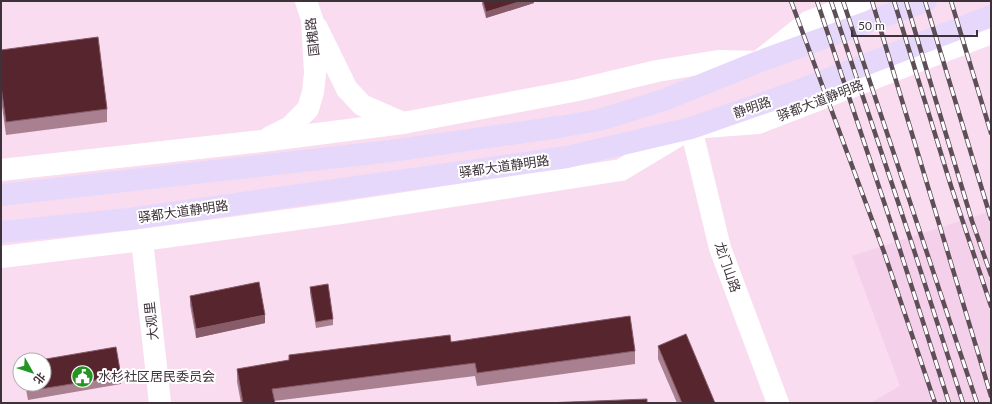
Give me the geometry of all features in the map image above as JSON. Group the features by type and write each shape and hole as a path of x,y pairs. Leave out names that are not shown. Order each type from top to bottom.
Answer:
{"main road":[{"path":"1,195 391,151 599,120 664,100 758,62 926,1"},
{"name":"静明路","path":"691,128 792,93 991,16"},
{"name":"驿都大道静明路","path":"1,232 128,219 567,157 691,128"}],"street":[{"path":"1,170 262,141 403,123 578,90 657,71 718,61 758,62 808,22 862,1"},
{"path":"309,10 347,89 362,105 403,123"},
{"name":"国槐路","path":"262,141 290,127 308,109 313,92 315,72 309,10"},
{"name":"驿都大道静明路","path":"691,128 758,123 991,33"},
{"path":"1,257 142,240 621,170 691,128"},
{"name":"龙门山路","path":"691,128 720,248 778,403"},
{"name":"大观里","path":"142,240 160,403"}],"shaded area":[{"path":"991,211 991,403 870,403 900,386 852,256"}],"building":[{"path":"483,1 522,1 486,12"},
{"path":"98,37 107,109 6,122 1,86 1,50"},
{"path":"259,282 265,315 196,329 190,296"},
{"path":"328,284 333,319 316,322 310,287"},
{"path":"630,316 635,351 477,373 475,363 272,389 275,403 243,403 237,369 289,360 289,355 450,335 451,342"},
{"path":"686,334 715,403 682,403 658,346"},
{"path":"116,347 121,376 52,387 52,358"},
{"path":"647,399 647,403 544,403"}],"railway":[{"path":"791,1 884,252 935,403"},
{"path":"817,1 949,403"},
{"path":"831,1 963,403"},
{"path":"843,1 977,403"},
{"path":"872,1 991,396"},
{"path":"894,1 951,186 991,306"},
{"path":"906,1 972,221 991,275"},
{"path":"925,1 991,219"},
{"path":"951,1 991,133"}],"place":[{"name":"水杉社区居民委员会","path":"82,376"}]}
